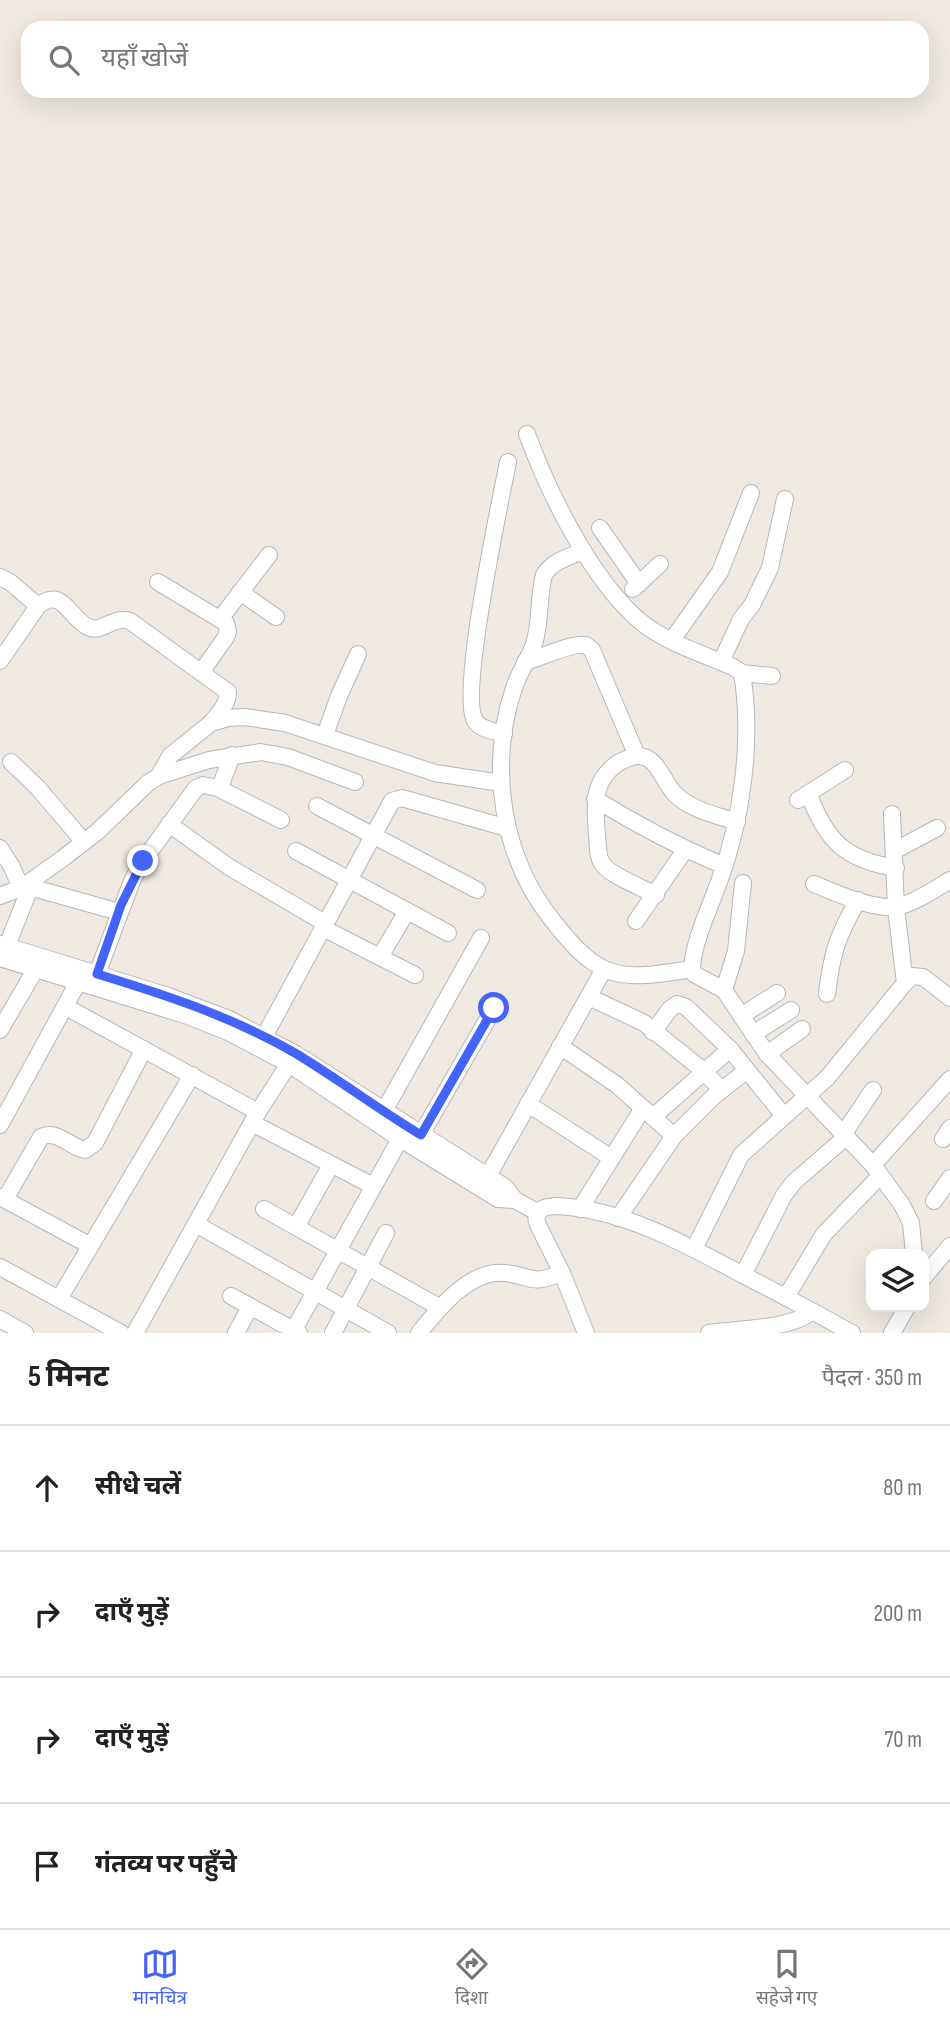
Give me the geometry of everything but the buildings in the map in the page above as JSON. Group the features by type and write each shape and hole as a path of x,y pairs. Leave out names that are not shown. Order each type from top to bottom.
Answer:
{"street":[{"path":"527,434 544,477 583,551 642,623 742,673 772,676"},
{"path":"504,734 480,726 475,720 472,708 476,634 508,462"},
{"path":"672,640 720,572 751,493"},
{"path":"721,662 741,619 752,604 770,568 785,499"},
{"path":"600,528 639,584"},
{"path":"583,551 555,563 548,568 544,576 534,643 513,689 504,734 501,783 507,828 531,891 585,958 604,969 639,976 692,969"},
{"path":"220,619 269,555"},
{"path":"621,600 660,565"},
{"path":"0,577 38,606"},
{"path":"158,582 226,623 228,632 202,671"},
{"path":"240,592 276,617"},
{"path":"0,661 38,606 53,598 59,600 85,626 93,629 121,618 130,621 202,671 228,692 228,698 211,723 170,756 159,776"},
{"path":"525,662 544,658 576,645 586,645 592,650 637,756"},
{"path":"325,735 358,654"},
{"path":"742,673 745,736 737,822 692,969 694,974 724,990 767,1054 877,1170 902,1205 911,1223 914,1249"},
{"path":"211,723 228,718 264,719 325,735 435,773 501,783"},
{"path":"0,896 28,885 84,842 159,776 232,755 261,752 288,757 355,782"},
{"path":"218,788 224,781 232,755"},
{"path":"656,895 602,864 595,799 596,790 612,767 625,759 637,756 647,758 673,792 688,804 737,822"},
{"path":"11,762 38,788 84,842"},
{"path":"845,770 803,797 829,835 848,853 870,864 896,868"},
{"path":"0,1125 66,1007 87,976 137,871 196,788 203,785 218,788 281,820"},
{"path":"264,1037 392,801 402,798 507,828"},
{"path":"595,799 685,850 724,866"},
{"path":"317,806 477,890"},
{"path":"892,814 896,908 905,984"},
{"path":"169,824 229,867 324,925 415,975"},
{"path":"894,851 937,828"},
{"path":"0,848 28,885 119,912"},
{"path":"636,921 685,850"},
{"path":"296,851 448,933"},
{"path":"814,884 858,900 896,908 950,880"},
{"path":"724,990 736,951 743,883"},
{"path":"28,885 2,949 39,963 199,1007 264,1037 292,1059 409,1133 505,1186 515,1200"},
{"path":"827,994 834,949 858,900"},
{"path":"380,957 407,911"},
{"path":"384,1111 481,938"},
{"path":"0,1030 39,963"},
{"path":"488,1176 604,969"},
{"path":"87,976 292,1059 384,1111 409,1133 498,1199 515,1200 537,1212"},
{"path":"694,1249 741,1155 827,1078 912,976 923,977 950,998"},
{"path":"741,1016 777,993"},
{"path":"589,997 631,1015 704,1072 722,1090"},
{"path":"653,1031 670,1009 682,1004 697,1015 730,1049 784,1116"},
{"path":"66,1007 192,1075 331,1164 373,1186"},
{"path":"231,1296 295,1332 373,1186 494,1008"},
{"path":"753,1034 791,1010"},
{"path":"767,1054 802,1029"},
{"path":"560,1046 617,1084 674,1136"},
{"path":"89,1245 3,1198 41,1137 54,1135 78,1149 85,1150 95,1143 144,1049"},
{"path":"580,1209 610,1157 648,1112 704,1072 730,1049"},
{"path":"135,1333 255,1117 292,1059"},
{"path":"618,1218 674,1136 746,1071"},
{"path":"59,1299 192,1075"},
{"path":"786,1297 824,1234 950,1079"},
{"path":"743,1275 784,1195 794,1182 846,1135 873,1090"},
{"path":"528,1104 610,1157"},
{"path":"296,1227 331,1164"},
{"path":"934,1201 950,1178"},
{"path":"586,1333 562,1273 535,1218 537,1212 551,1206 580,1209 637,1224 694,1249 852,1333"},
{"path":"264,1209 439,1307"},
{"path":"196,1224 388,1333"},
{"path":"333,1333 386,1233"},
{"path":"929,1271 950,1246"},
{"path":"0,1267 121,1333"},
{"path":"419,1333 439,1307 457,1291 490,1274 510,1273 536,1281 562,1273"},
{"path":"236,1333 250,1307"},
{"path":"709,1333 788,1324 801,1320 812,1311"},
{"path":"892,1333 904,1312"},
{"path":"0,1318 25,1333"}],"route":[{"path":"143,861 121,905 97,974 229,1019 296,1054 421,1135 494,1008"}]}
